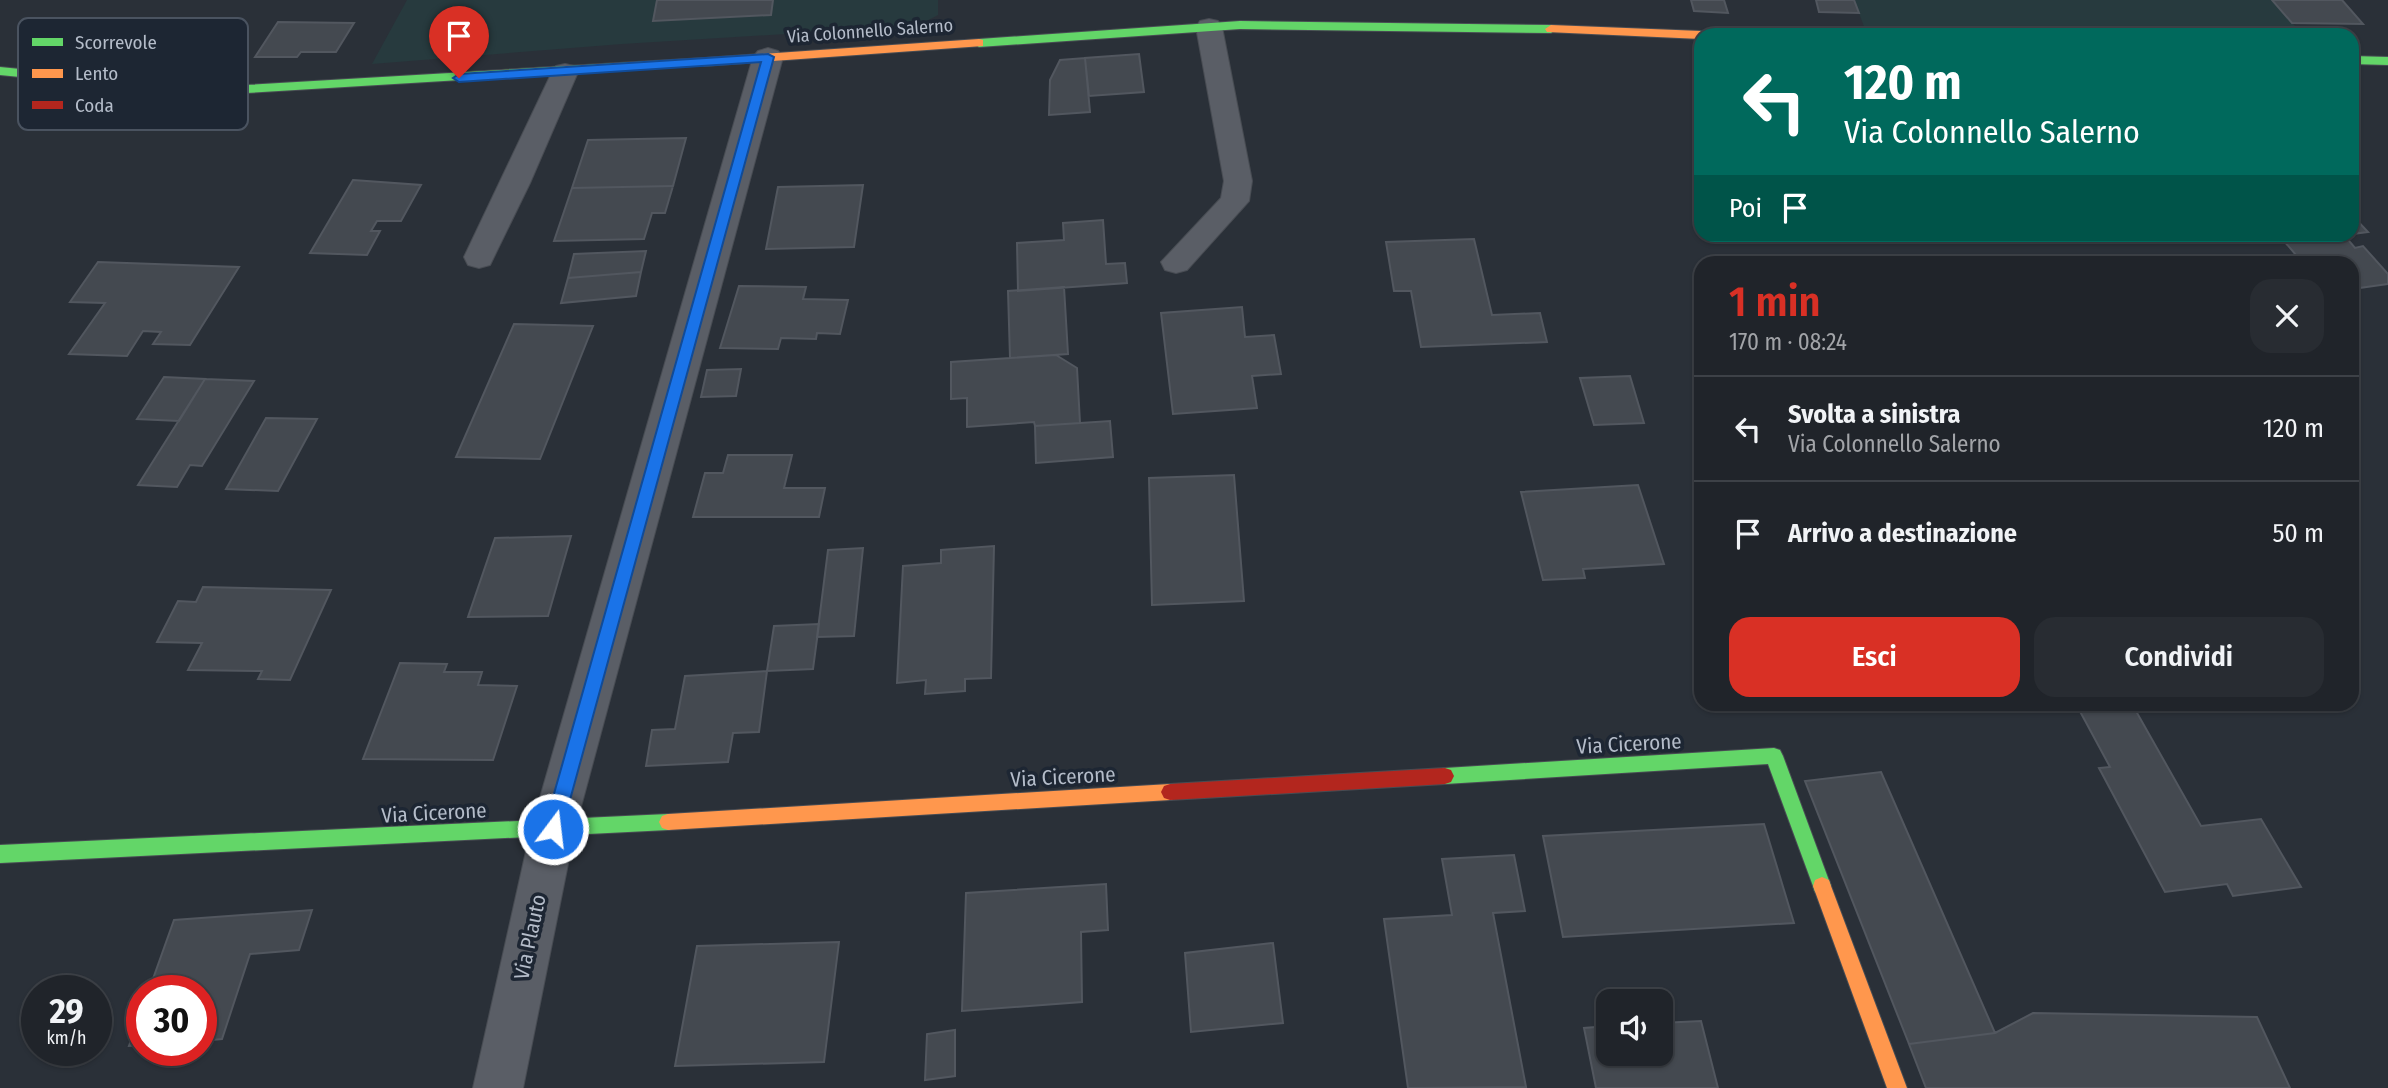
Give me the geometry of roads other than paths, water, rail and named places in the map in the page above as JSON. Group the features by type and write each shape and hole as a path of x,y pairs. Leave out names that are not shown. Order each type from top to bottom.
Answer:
{"main road":[{"name":"Via Colonnello Salerno","path":"248,89 565,72 1209,27 1458,26 1694,35"},
{"path":"2359,60 2388,61"},
{"name":"Via Colonnello Salerno","path":"0,71 18,73"},
{"name":"Via Cicerone","path":"0,854 553,829 1774,756 1898,1088"}],"street":[{"name":"Via Plauto","path":"498,1088 553,829 768,57"}],"lane":[{"path":"1176,262 1235,201 1238,181 1209,27"},
{"path":"479,257 565,72"}]}
